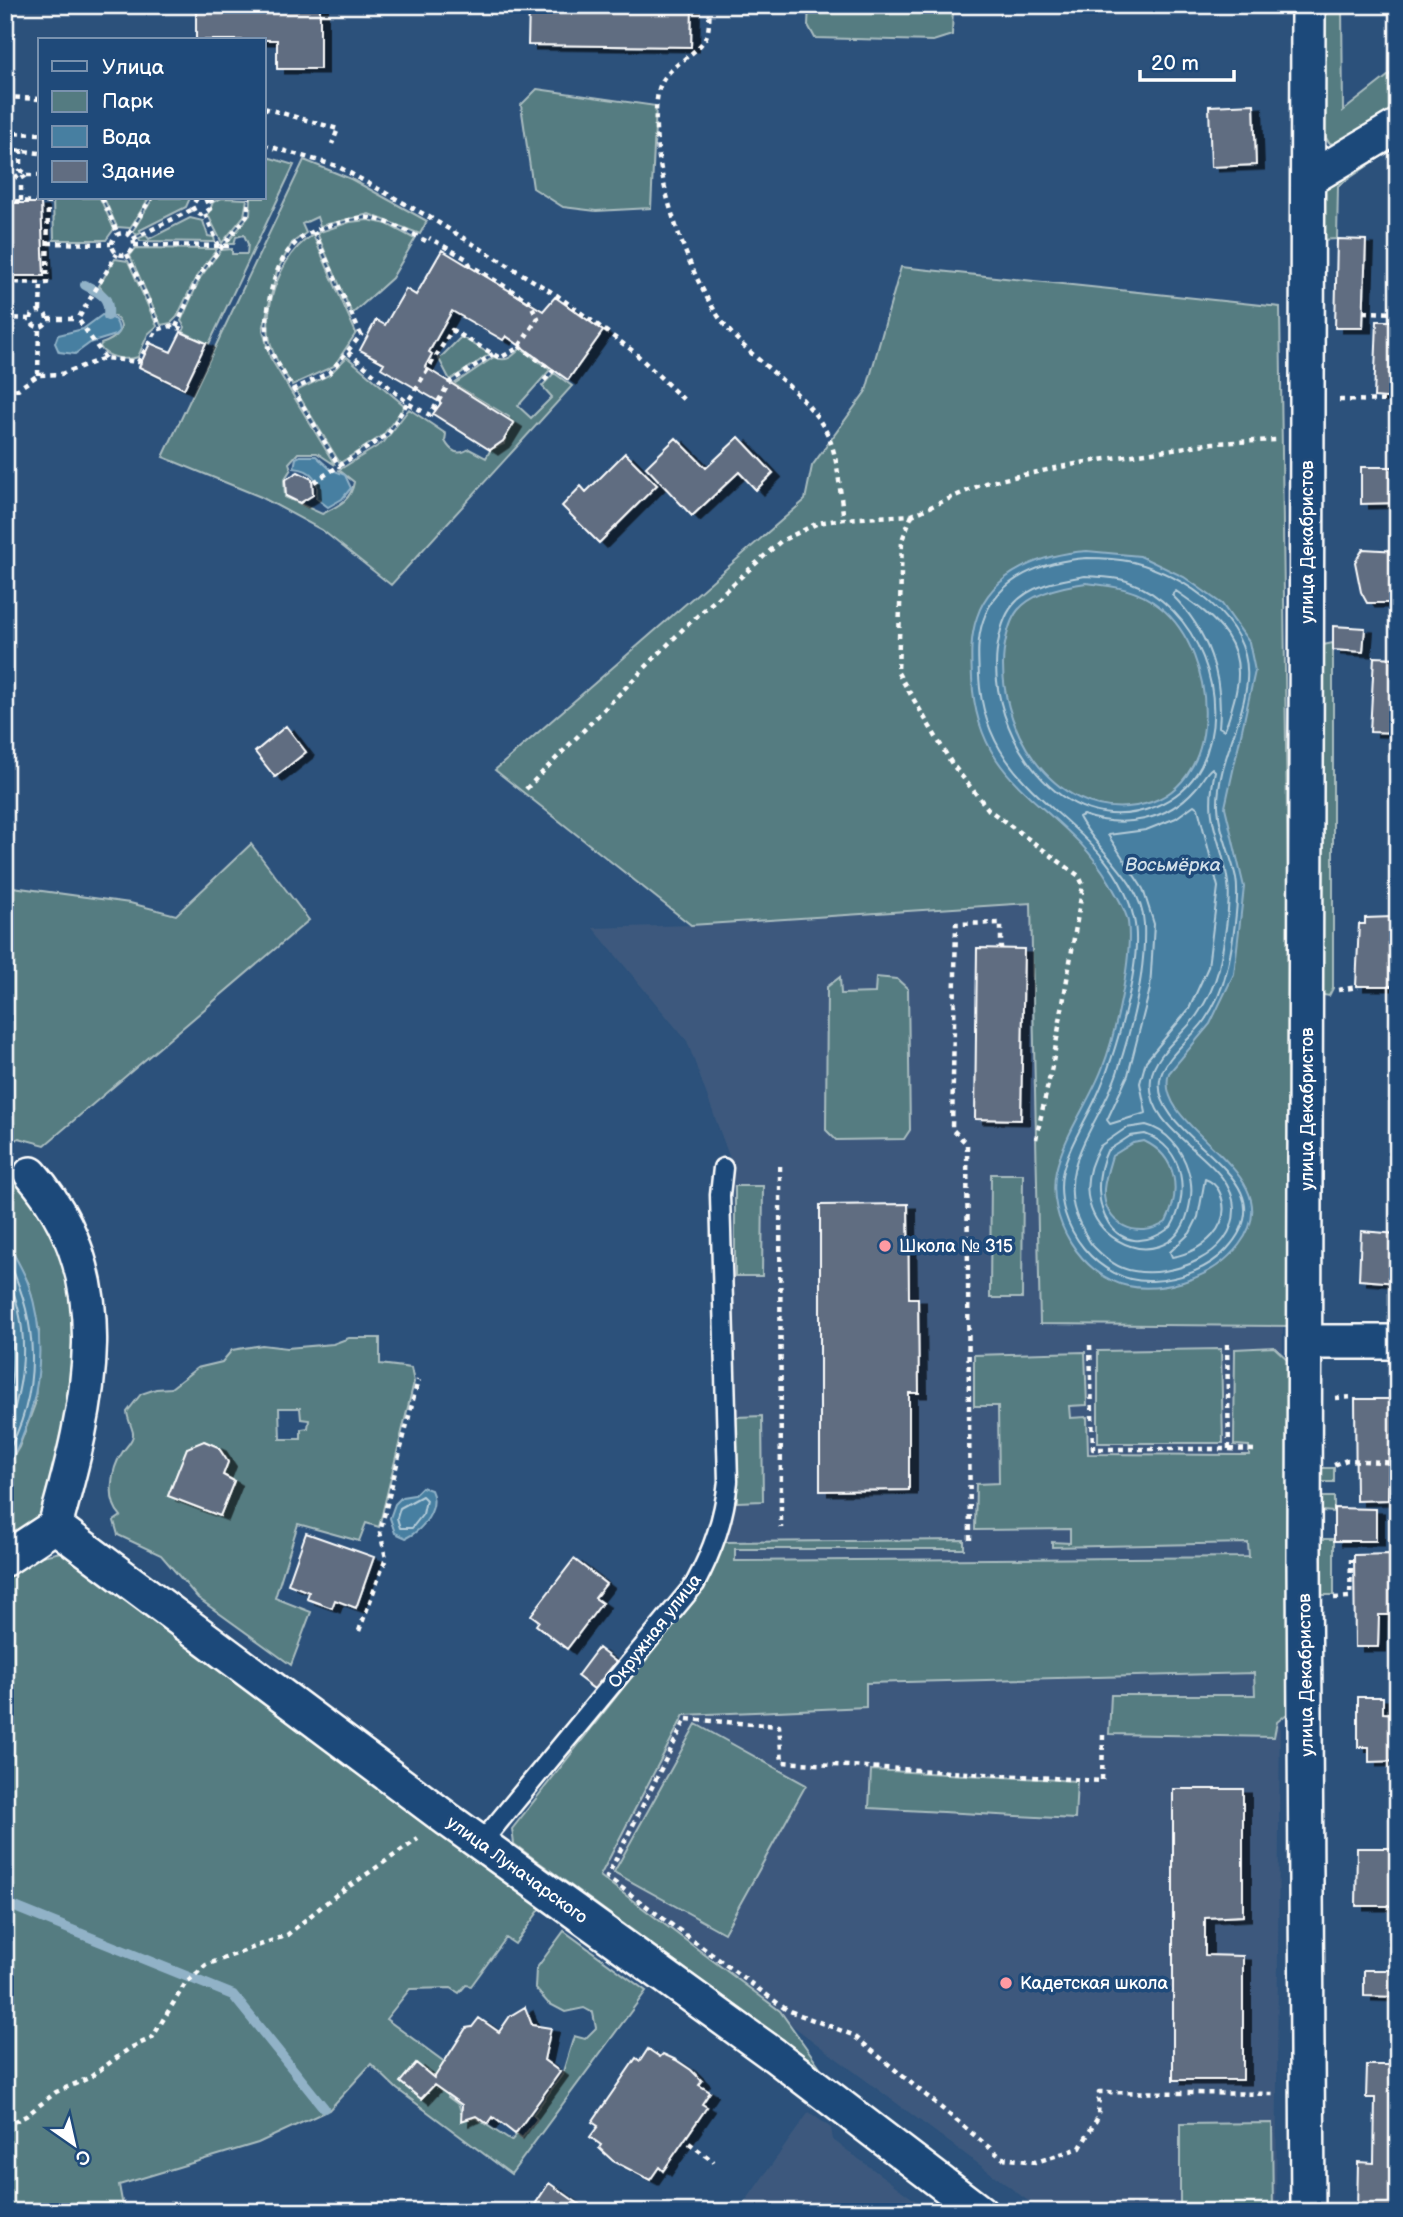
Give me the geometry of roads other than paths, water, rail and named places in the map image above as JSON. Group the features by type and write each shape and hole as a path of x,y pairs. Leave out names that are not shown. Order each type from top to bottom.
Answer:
{"street":[{"name":"улица Декабристов","path":"1308,5 1308,2212"},
{"path":"1309,179 1398,126"},
{"path":"5,1559 55,1526 82,1416 90,1351 88,1300 82,1263 74,1238 48,1193 31,1174"},
{"path":"1306,1342 1398,1342"},
{"name":"улица Луначарского","path":"55,1526 447,1819 782,2060 980,2212"}],"lane":[{"name":"Окружная улица","path":"481,1843 695,1584 712,1552 721,1526 728,1481 720,1195 723,1168"}],"water":[{"path":"102,315 116,322 119,332 116,335 90,343 75,354 59,352 55,343 58,335 83,329"},
{"path":"316,456 330,469 345,475 351,488 342,499 328,507 316,498 317,486 314,477 306,471 294,468 296,458"},
{"name":"Восьмёрка","path":"1087,551 1140,556 1184,577 1222,604 1249,642 1255,671 1225,807 1244,887 1234,974 1210,1024 1169,1073 1169,1094 1180,1114 1237,1173 1250,1195 1252,1219 1239,1245 1221,1263 1191,1279 1156,1287 1128,1286 1111,1280 1082,1258 1062,1225 1054,1189 1060,1158 1097,1082 1112,1037 1128,955 1127,917 1110,883 1090,855 1005,771 989,746 977,716 972,678 973,632 984,601 994,588 1007,577 1037,561","holes":["1086,583 1134,592 1160,607 1180,628 1194,656 1203,687 1205,718 1200,749 1187,775 1166,795 1136,806 1106,806 1078,798 1055,782 1035,761 1019,735 1009,707 1004,678 1004,650 1008,629 1015,614 1024,604 1040,594","1144,1141 1164,1156 1170,1166 1175,1187 1171,1211 1166,1222 1145,1230 1124,1226 1116,1220 1105,1202 1104,1189 1112,1156 1133,1143"]},
{"path":"5,1238 29,1286 39,1334 39,1358 33,1405 26,1427 5,1471"},
{"path":"422,1487 431,1490 432,1511 424,1524 406,1538 395,1533 390,1518 395,1504 402,1497 414,1495"}],"waterway":[{"path":"85,285 100,293 106,300 108,316"},
{"path":"5,1903 233,1995 324,2108"}],"place":[{"name":"Школа № 315","path":"885,1246"},
{"name":"Кадетская школа","path":"1006,1983"}]}
